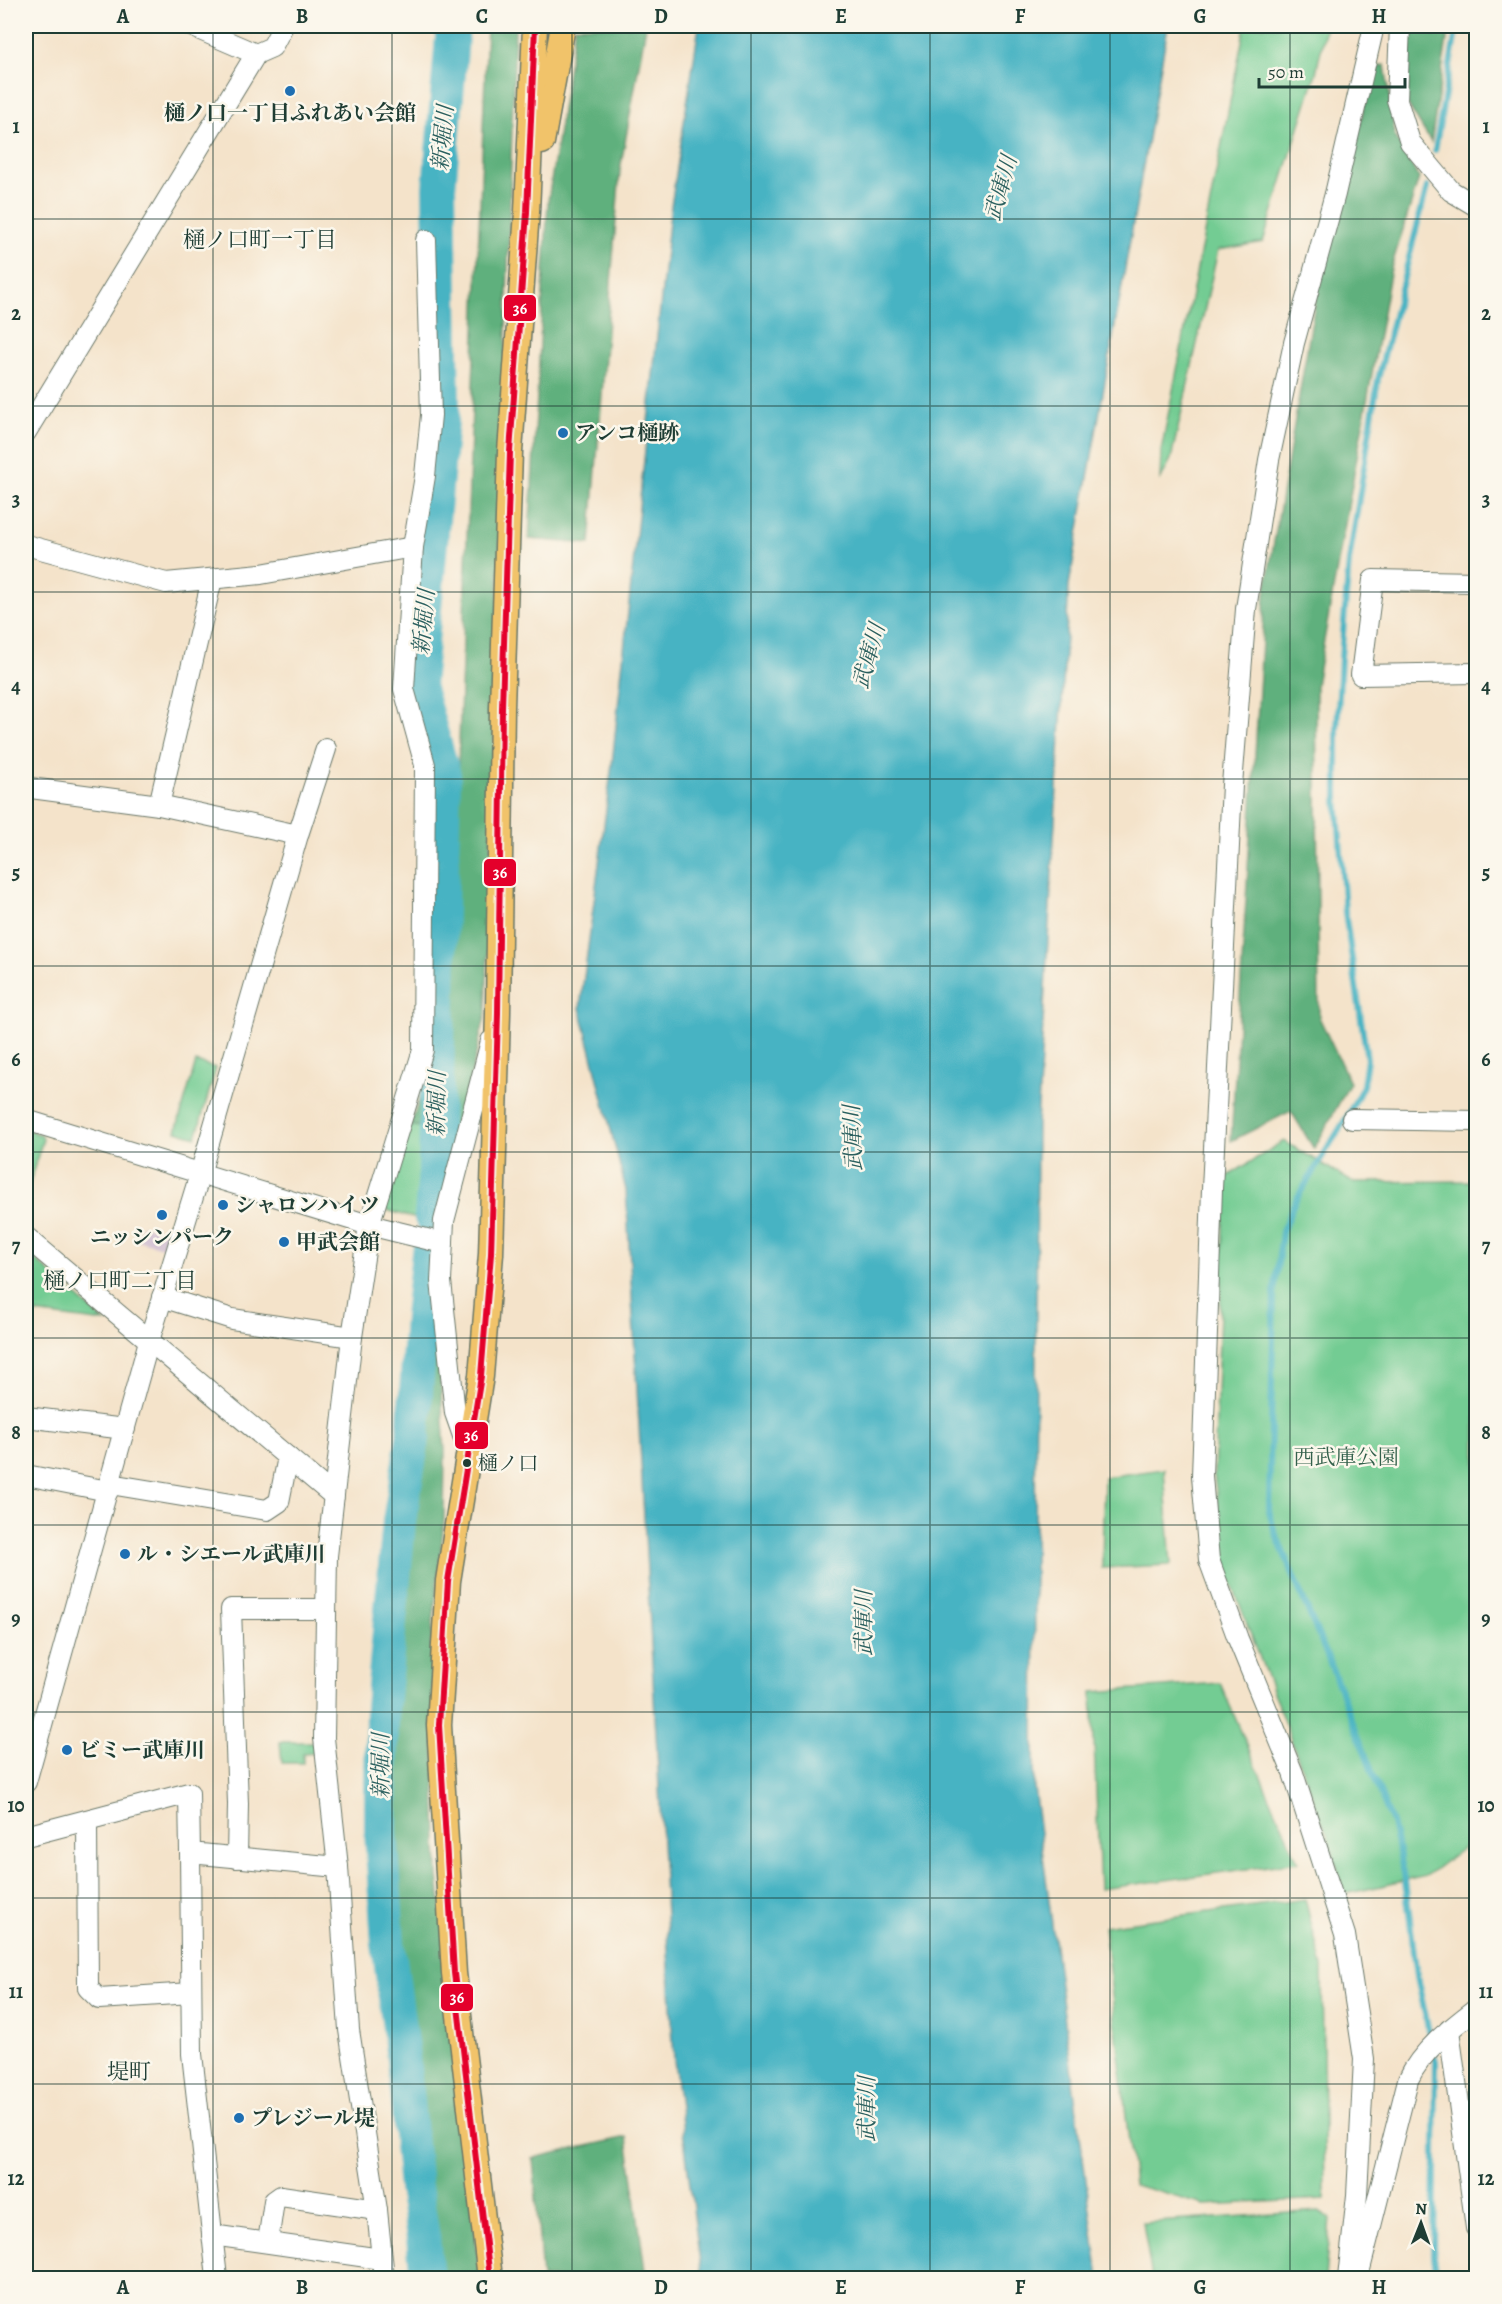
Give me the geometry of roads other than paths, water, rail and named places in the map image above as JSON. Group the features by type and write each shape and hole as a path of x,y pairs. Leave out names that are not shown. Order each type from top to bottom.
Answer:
{"main road":[{"path":"490,2278 454,1973 439,1725 448,1581 481,1376 491,1254 498,1012 502,708 510,452 527,212 535,26"},
{"path":"527,212 552,93 563,26"}],"street":[{"path":"191,26 256,54"},
{"path":"26,432 256,54 272,47 283,26"},
{"path":"1348,2278 1357,2195 1364,2059 1344,1935 1293,1773 1238,1639 1209,1560 1202,1476 1212,1189 1232,785 1246,609 1269,460 1294,343 1335,194 1374,26"},
{"path":"1400,26 1397,100 1410,142 1450,191 1476,206"},
{"path":"212,2235 268,2242 382,2269 377,2210 349,2030 338,1867 324,1738 327,1556 352,1337 369,1225 423,1050 425,765 404,689 413,547 426,476 430,415 426,240"},
{"path":"26,545 166,583 261,574 413,547"},
{"path":"159,805 212,579"},
{"path":"1476,582 1373,580 1361,675 1476,674"},
{"path":"26,1782 34,1724 109,1488 149,1341 298,834 326,749"},
{"path":"31,788 159,805 298,834"},
{"path":"468,1450 455,1413 441,1281 444,1221 498,1012"},
{"path":"1352,1119 1476,1121"},
{"path":"26,1120 369,1225 443,1243"},
{"path":"26,1237 334,1496"},
{"path":"162,1297 232,1319 352,1337"},
{"path":"26,1417 125,1429"},
{"path":"26,1475 267,1510 279,1502 288,1457"},
{"path":"237,1858 238,1804 231,1609 326,1609"},
{"path":"26,1836 189,1793 192,2054 217,2278"},
{"path":"87,1820 88,1988 99,1999 190,1993"},
{"path":"190,1853 338,1867"},
{"path":"1357,2278 1408,2080 1414,2066 1449,2030 1476,2009"},
{"path":"1449,2030 1476,2228"},
{"path":"268,2242 274,2201 281,2196 377,2210"}],"water":[{"name":"武庫川","path":"699,26 1168,26 1069,585 1037,1125 1034,1788 1099,2278 702,2278 674,2060 626,1190 580,1008 612,764 670,213"}],"waterway":[{"name":"新堀川","path":"431,1217 435,1172 444,775 418,686 443,410 439,188 453,26"},
{"path":"1435,150 1457,26"},
{"path":"1427,187 1378,379 1349,561 1341,658 1337,730 1337,797 1345,912 1367,1059 1363,1086 1348,1115 1294,1203 1282,1232 1274,1294 1269,1510 1274,1530 1328,1658 1392,1823 1404,1873 1417,1977 1431,2042"},
{"name":"新堀川","path":"427,2278 388,1943 381,1830 382,1709 399,1522 413,1438 428,1253"},
{"path":"1433,2052 1436,2061 1434,2256 1437,2278"}],"place":[{"name":"樋ノ口一丁目ふれあい会館","path":"290,91"},
{"name":"アンコ樋跡","path":"563,433"},
{"name":"シャロンハイツ","path":"223,1205"},
{"name":"ニッシンパーク","path":"162,1215"},
{"name":"甲武会館","path":"284,1242"},
{"name":"樋ノ口","path":"467,1463"},
{"name":"ル・シエール武庫川","path":"125,1554"},
{"name":"ビミー武庫川","path":"67,1750"},
{"name":"プレジール堤","path":"239,2118"}],"district":[{"name":"樋ノ口町一丁目","path":"260,240"},
{"name":"樋ノ口町二丁目","path":"120,1281"},
{"name":"堤町","path":"129,2072"}],"park label":[{"name":"西武庫公園","path":"1346,1457"}]}
